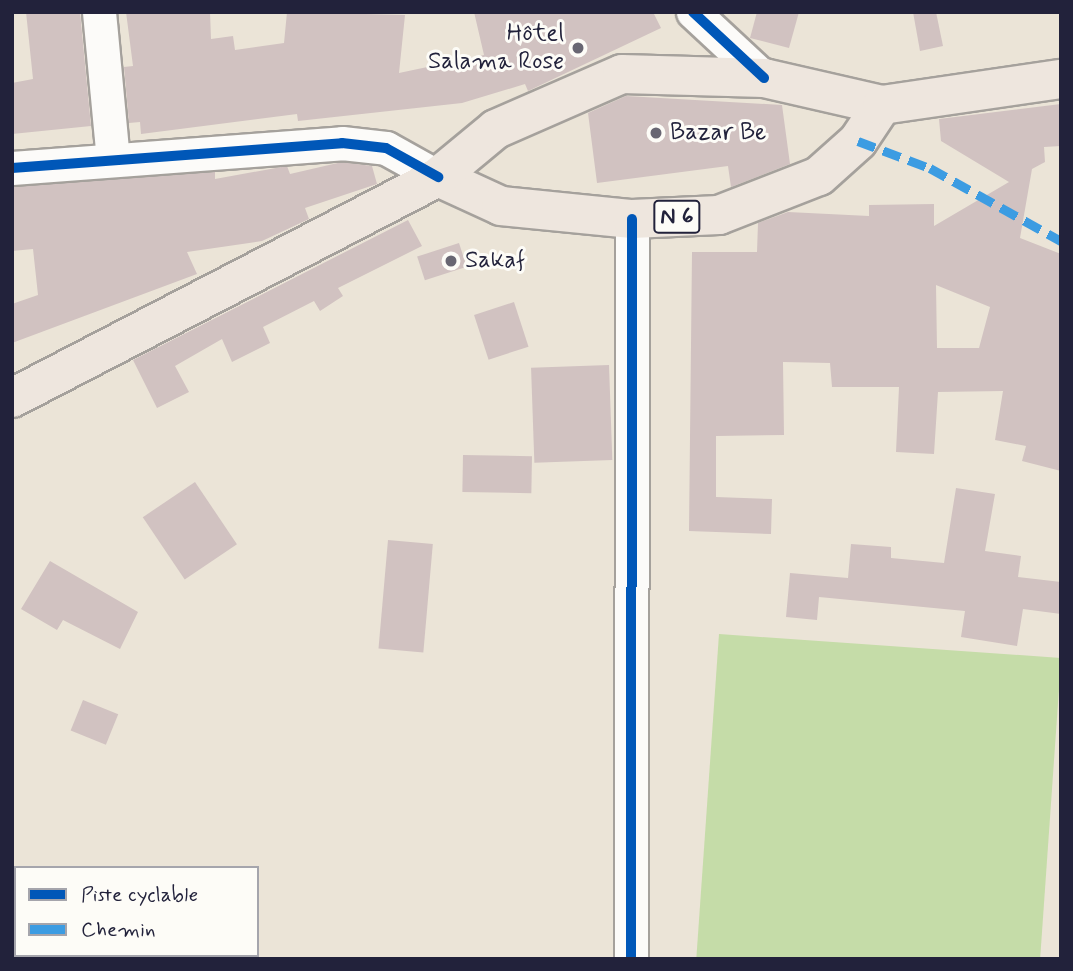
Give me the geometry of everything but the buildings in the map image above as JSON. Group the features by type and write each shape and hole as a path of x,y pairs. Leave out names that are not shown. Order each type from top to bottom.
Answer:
{"main road":[{"path":"12,398 438,177 496,129 622,74 764,78 882,105 1059,77"},
{"name":"N 6","path":"438,177 501,206 632,219 719,215 819,176 858,141 882,105"}],"street":[{"path":"99,12 113,159"},
{"path":"694,12 764,78"},
{"path":"12,168 342,143 386,148 438,177"},
{"path":"631,959 632,219"}],"green space":[{"path":"719,634 1061,658 1040,959 696,958"}],"marked path":[{"path":"858,141 930,168 1061,241"}],"cycle path":[{"path":"693,12 764,78"},
{"path":"12,168 342,143 386,148 438,177"},
{"path":"631,959 632,219"}],"place":[{"name":"Hôtel Salama Rose","path":"578,48"},
{"name":"Bazar Be","path":"656,133"},
{"name":"Sakaf","path":"451,261"}]}
